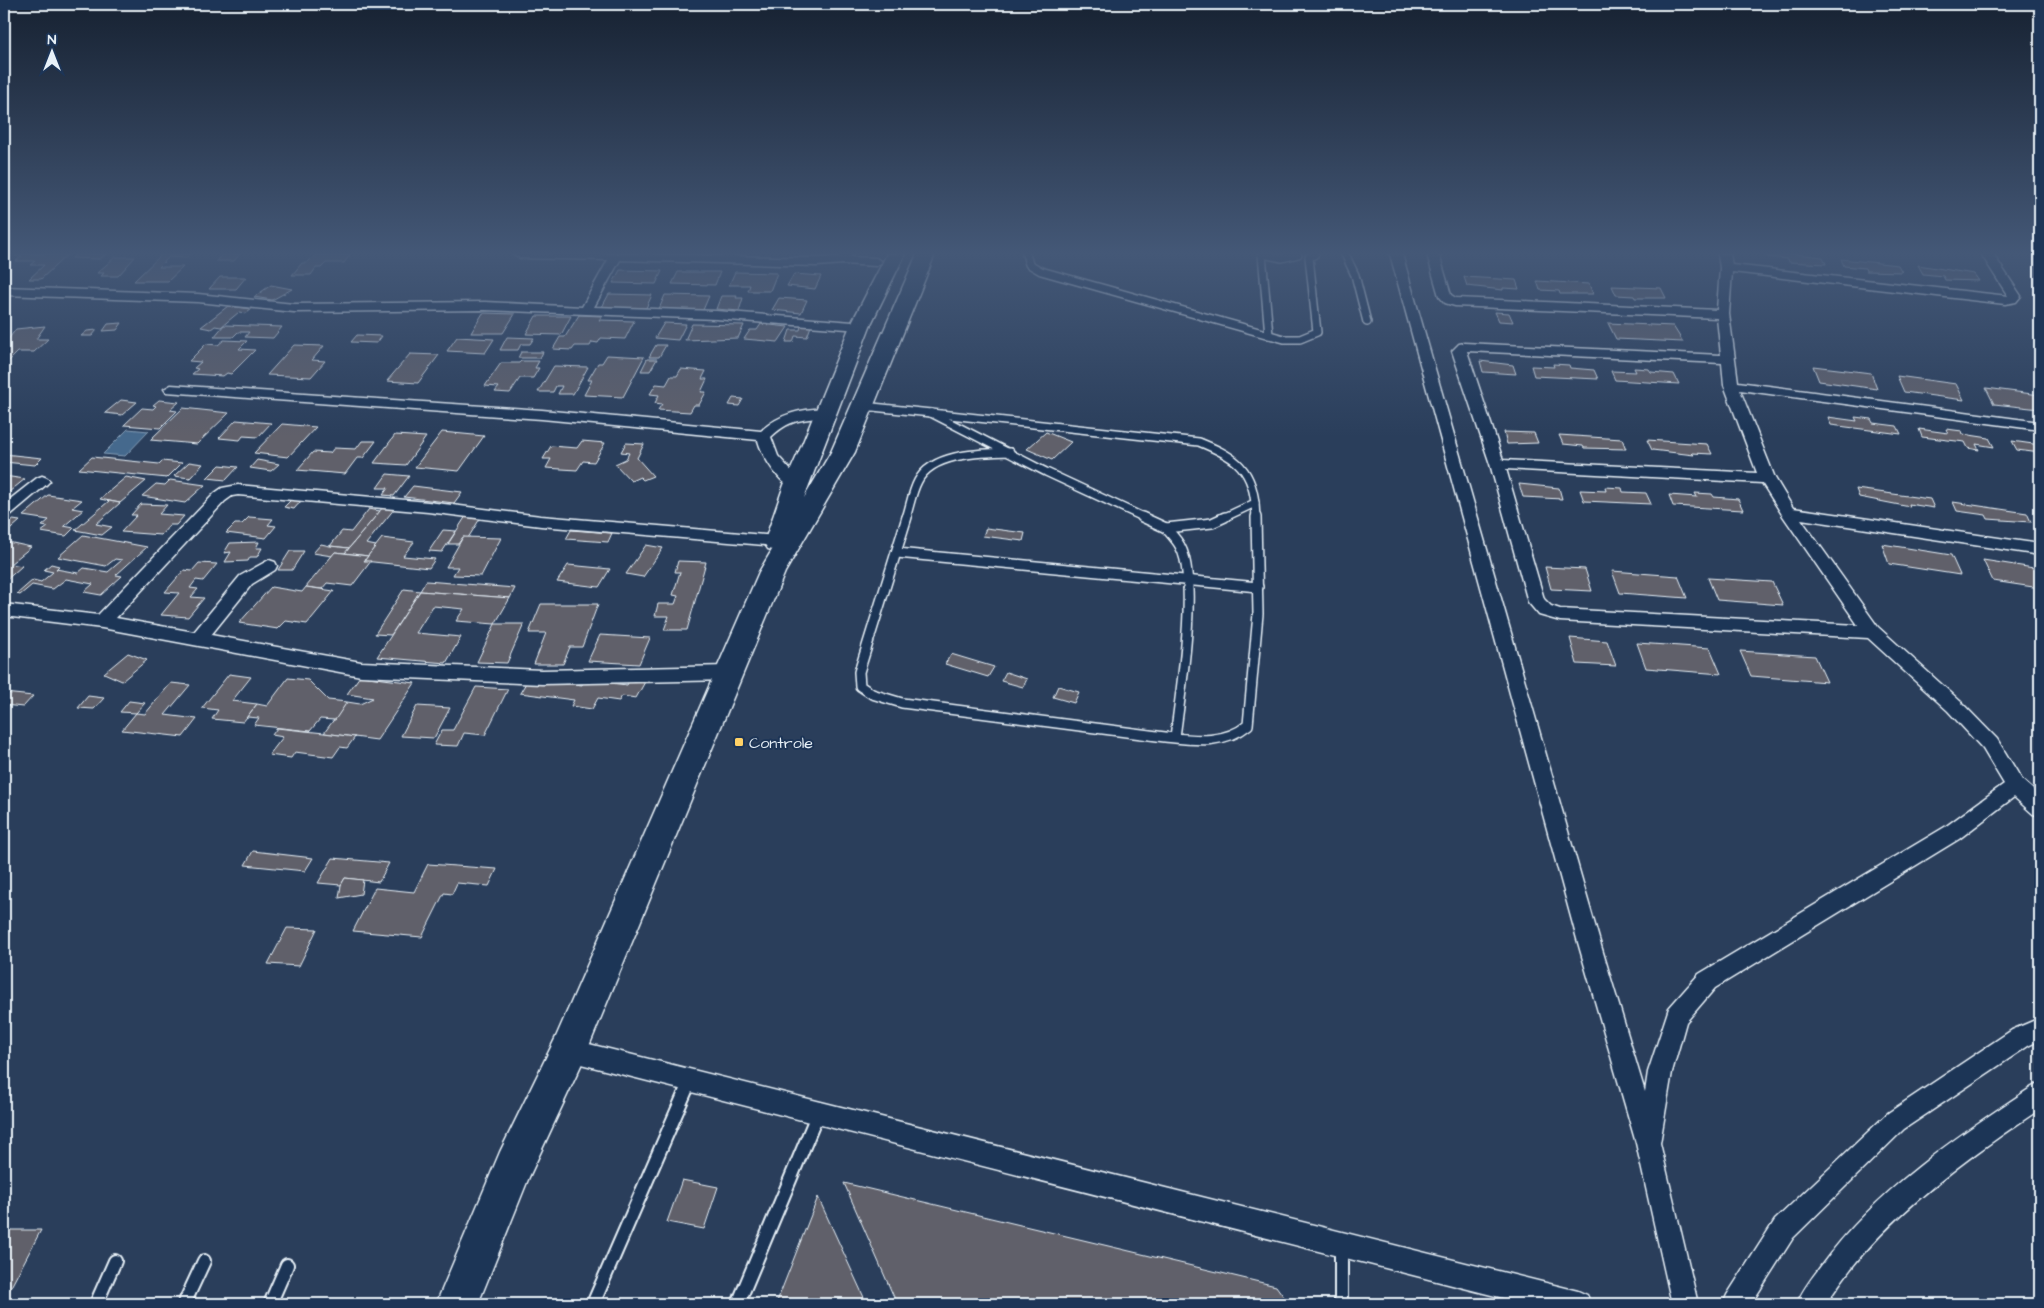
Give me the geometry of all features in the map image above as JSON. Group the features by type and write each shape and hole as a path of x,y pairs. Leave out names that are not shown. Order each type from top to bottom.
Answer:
{"highway":[{"path":"862,315 862,323"},
{"path":"772,572 778,541 796,485 866,315"},
{"path":"457,1304 514,1166 569,1050 772,572 843,452 900,315"}],"street":[{"path":"717,315 862,323"},
{"path":"1413,315 1588,940 1648,1143 1685,1304"},
{"path":"1723,315 1731,385 1767,478 1788,512 1872,632 1954,706 1990,744 2015,786 2040,808"},
{"path":"1728,359 1464,347 1460,349 1459,351 1497,464 1536,602 1545,611 1560,615 1872,632"},
{"path":"1731,385 2040,426"},
{"path":"171,389 509,411 764,436"},
{"path":"764,436 775,424 787,418 808,412 827,412"},
{"path":"764,436 766,448 773,462 796,485"},
{"path":"1497,464 1767,478"},
{"path":"4,512 42,481"},
{"path":"102,622 220,496 227,492 238,490 541,521 778,541"},
{"path":"1788,512 2040,549"},
{"path":"198,639 246,580 269,566"},
{"path":"4,610 102,622 360,669 542,677 729,673"},
{"path":"1648,1143 1660,1072 1677,1016 1707,981 1952,833 2015,786"},
{"path":"1736,1304 1784,1229 1896,1120 2020,1038 2040,1030"},
{"path":"569,1050 1578,1304"},
{"path":"1810,1304 1857,1241 1920,1181 1984,1132 2040,1094"}],"lane":[{"path":"1197,315 1284,340 1300,340 1317,332 1316,315"},
{"path":"1267,315 1268,335"},
{"path":"1365,315 1367,322"},
{"path":"862,406 1199,442 1226,453 1242,469 1253,486 1255,503 1258,587 1256,666 1248,726 1234,736 1221,739 1175,738 902,703 872,694 860,686 859,672 918,480 928,468 966,454 1010,452"},
{"path":"931,413 1166,528 1181,547 1189,580 1183,675 1175,738"},
{"path":"1166,528 1212,523 1255,503"},
{"path":"897,552 1258,587"},
{"path":"593,1304 690,1080"},
{"path":"738,1304 818,1113"},
{"path":"1341,1244 1341,1304"},
{"path":"96,1304 115,1261"},
{"path":"184,1304 204,1261"},
{"path":"270,1304 287,1265"}],"water":[{"path":"128,429 149,431 125,456 103,454"}],"building":[{"path":"216,315 235,315 221,327 215,326 211,329 201,327"},
{"path":"482,315 514,315 503,333 471,333"},
{"path":"579,315 602,316 599,320 634,321 625,339 601,338 598,343 592,342 590,346 575,346 572,350 553,349 560,337 565,337"},
{"path":"1496,315 1510,315 1513,322 1499,321"},
{"path":"536,316 571,316 561,335 526,334"},
{"path":"122,323 117,330 103,331 108,324"},
{"path":"664,323 686,324 678,340 655,338"},
{"path":"1608,323 1673,326 1683,342 1616,339"},
{"path":"692,324 744,325 738,338 685,340"},
{"path":"761,324 788,327 778,342 744,339 750,330 757,330"},
{"path":"224,325 282,327 273,338 245,337 249,332 238,332 233,337 214,337"},
{"path":"45,326 36,339 48,339 34,352 18,352 9,361 4,361 4,345 16,329"},
{"path":"801,326 811,326 807,337 795,336 793,342 786,342 790,330 800,330"},
{"path":"97,330 92,336 81,336 87,331"},
{"path":"357,335 382,336 377,343 351,342"},
{"path":"457,337 494,339 485,353 447,351"},
{"path":"507,337 534,338 530,344 521,344 518,350 500,350"},
{"path":"224,340 247,341 239,349 255,350 231,374 227,373 223,376 192,374 198,369 194,368 201,362 189,361 206,344 218,345"},
{"path":"294,345 324,346 312,360 325,361 311,377 267,375"},
{"path":"656,345 666,345 659,357 649,357"},
{"path":"521,352 543,352 540,358 518,358"},
{"path":"410,354 439,355 418,383 387,381"},
{"path":"607,355 644,357 623,397 584,395 592,380 588,380 598,363 602,363"},
{"path":"647,359 657,359 650,371 641,371"},
{"path":"521,361 539,361 535,368 539,368 533,378 520,378 510,393 495,392 499,387 485,386 501,363 519,363"},
{"path":"1480,361 1513,365 1516,374 1483,372"},
{"path":"1553,364 1594,370 1598,379 1534,376 1531,366 1554,367"},
{"path":"554,366 588,367 573,394 558,394 562,386 556,386 553,392 538,392"},
{"path":"1813,366 1871,373 1877,389 1819,381"},
{"path":"1634,368 1674,374 1679,384 1615,380 1611,371 1636,372"},
{"path":"681,369 706,371 702,379 707,379 701,392 706,392 699,405 694,405 690,412 658,410 662,404 655,403 659,395 650,394 656,384 666,385 671,376 677,376"},
{"path":"1897,376 1956,384 1964,400 1904,392"},
{"path":"1986,388 2040,395 2040,409 1994,404"},
{"path":"733,398 743,399 739,406 729,405"},
{"path":"121,400 137,402 122,415 105,413"},
{"path":"159,400 179,402 170,410 177,411 160,428 124,425 142,408 153,409 156,406 153,405"},
{"path":"183,408 229,413 197,444 150,440"},
{"path":"1828,417 1857,421 1855,417 1871,419 1873,423 1897,426 1901,434 1831,425"},
{"path":"236,420 271,423 258,437 243,436 240,440 219,438"},
{"path":"282,424 316,427 288,457 254,453"},
{"path":"1919,429 1948,433 1946,429 1962,431 1963,434 1989,438 1994,447 1976,444 1979,450 1968,448 1965,442 1922,437"},
{"path":"442,432 484,436 459,471 415,467"},
{"path":"1046,432 1071,442 1052,460 1027,449"},
{"path":"1504,432 1534,433 1538,443 1507,444"},
{"path":"395,435 426,437 406,465 374,463"},
{"path":"1559,435 1622,439 1626,449 1584,448 1583,446 1563,444"},
{"path":"1647,440 1707,444 1712,454 1692,453 1694,455 1652,450"},
{"path":"362,441 376,441 363,458 357,458 345,474 297,470 313,452 330,453 334,448 356,449"},
{"path":"582,441 605,443 594,462 583,461 577,470 546,468 551,459 543,459 551,446 577,448"},
{"path":"2012,441 2040,445 2040,453 2017,450"},
{"path":"626,443 644,444 637,458 653,476 643,480 640,477 631,481 615,464 626,459 629,453 621,452"},
{"path":"4,454 42,458 35,465 4,462"},
{"path":"92,457 159,464 162,461 182,463 167,478 79,469"},
{"path":"257,460 279,464 271,471 250,468"},
{"path":"189,462 203,464 190,478 174,476"},
{"path":"220,465 238,467 226,480 207,478"},
{"path":"387,474 409,476 394,496 383,495 388,488 377,488"},
{"path":"4,476 25,479 4,496"},
{"path":"126,477 146,481 120,503 100,499"},
{"path":"170,480 205,485 185,503 142,496 156,484 165,485"},
{"path":"1519,484 1559,488 1562,499 1523,497"},
{"path":"413,486 462,492 454,503 404,497"},
{"path":"1605,487 1622,488 1623,492 1646,493 1651,504 1584,501 1580,490 1606,491"},
{"path":"1856,489 1930,499 1934,508 1909,504 1910,507 1859,497"},
{"path":"1695,493 1738,499 1743,510 1673,506 1669,495 1697,497"},
{"path":"48,495 82,500 72,508 83,510 64,526 74,528 66,536 41,532 48,527 42,526 49,520 23,516"},
{"path":"291,500 301,501 294,509 284,507"},
{"path":"109,501 120,503 96,524 112,527 102,535 75,530"},
{"path":"1953,502 2027,513 2031,522 1988,519 1986,515 1957,511"},
{"path":"141,504 167,505 159,514 184,516 176,525 170,525 161,535 121,532 137,515 131,515"},
{"path":"383,507 395,508 366,544 376,546 368,556 345,553"},
{"path":"369,509 380,511 349,548 330,546 342,531 351,532"},
{"path":"466,516 481,517 468,538 463,537 458,544 448,544"},
{"path":"249,517 273,519 268,525 276,526 266,538 226,533 235,524 242,524"},
{"path":"6,519 20,521 4,535 4,521"},
{"path":"986,528 1025,533 1023,541 983,536"},
{"path":"443,530 456,531 442,552 429,551"},
{"path":"571,530 612,533 608,542 566,539"},
{"path":"83,535 147,547 116,575 122,576 101,595 84,592 93,584 66,579 53,589 32,585 20,595 17,594 33,580 41,582 53,572 44,570 51,564 59,566 56,569 78,573 84,568 108,572 122,560 115,559 106,566 58,557"},
{"path":"463,537 501,538 481,576 453,575 458,567 446,567"},
{"path":"382,538 414,542 403,556 435,559 429,568 364,561"},
{"path":"8,542 31,547 10,564 22,566 4,582 4,545"},
{"path":"259,542 256,548 262,548 257,557 250,557 248,561 225,562 231,552 224,553 230,543"},
{"path":"321,544 349,548 345,553 335,552 332,556 313,553"},
{"path":"1882,544 1951,555 1960,575 1889,564"},
{"path":"646,545 663,548 643,577 626,574"},
{"path":"290,551 304,551 292,570 278,570"},
{"path":"335,552 368,556 364,561 371,561 352,586 327,583 322,589 306,587"},
{"path":"1983,560 2040,569 2040,588 1993,581"},
{"path":"678,561 706,562 687,630 664,630 669,616 655,616 658,604 675,604 678,596 673,595 680,572 675,572"},
{"path":"199,563 217,564 203,581 196,580 190,588 198,589 191,597 204,598 188,617 161,615 179,593 165,592 184,570 192,571"},
{"path":"568,565 610,569 599,587 557,582"},
{"path":"1545,567 1585,569 1592,591 1551,589"},
{"path":"1612,571 1678,576 1687,598 1620,593"},
{"path":"1708,578 1772,582 1783,605 1717,600"},
{"path":"426,581 515,588 510,598 420,591"},
{"path":"271,587 302,592 306,587 334,591 307,624 286,621 278,629 239,623"},
{"path":"404,589 420,591 391,635 375,634"},
{"path":"420,591 510,598 495,624 456,621 464,609 433,606 416,633 461,637 446,663 377,657"},
{"path":"541,604 598,604 582,647 570,647 563,664 534,664 546,633 529,633"},
{"path":"495,624 524,624 507,663 477,662"},
{"path":"600,635 650,638 639,664 588,661"},
{"path":"1570,638 1607,641 1616,666 1577,664"},
{"path":"1637,643 1710,648 1721,674 1646,668"},
{"path":"1740,651 1815,656 1827,682 1751,676"},
{"path":"128,653 147,660 122,681 104,673"},
{"path":"951,654 994,667 988,677 945,664"},
{"path":"1006,672 1027,679 1023,687 1001,681"},
{"path":"229,674 251,677 232,701 257,704 243,722 212,719 218,710 202,708"},
{"path":"360,676 415,683 377,740 324,733 347,702 360,704 373,698 347,694"},
{"path":"288,678 308,680 328,700 347,702 335,720 320,719 310,731 254,725 259,718 247,717 257,704 267,706"},
{"path":"529,678 582,685 585,680 627,685 631,678 646,680 636,698 622,696 619,701 598,698 592,709 571,706 574,700 520,693"},
{"path":"171,683 190,685 165,715 197,719 183,737 122,730 136,713 145,714"},
{"path":"1058,686 1079,692 1074,703 1053,697"},
{"path":"476,687 508,689 485,735 464,733 458,746 434,745 442,730 453,730"},
{"path":"4,693 33,696 23,707 4,705"},
{"path":"88,696 104,698 94,709 78,708"},
{"path":"129,701 145,703 136,713 120,712"},
{"path":"417,706 450,708 434,738 401,736"},
{"path":"277,728 355,737 347,748 340,747 333,757 295,752 291,758 269,755 283,737 272,735"},
{"path":"253,851 313,858 305,871 245,865"},
{"path":"333,858 389,863 379,882 345,878 341,885 318,883"},
{"path":"428,864 497,869 489,886 457,883 452,894 444,893 422,937 353,931 375,888 414,892"},
{"path":"345,878 363,880 361,894 339,898 341,885"},
{"path":"287,928 317,929 299,966 268,964"},
{"path":"682,1180 718,1187 704,1229 667,1222"},
{"path":"844,1183 1276,1286 1289,1304 897,1304"},
{"path":"818,1197 867,1304 776,1304"},
{"path":"4,1230 41,1230 4,1300"}],"place":[{"name":"Controle","path":"739,742"}]}
